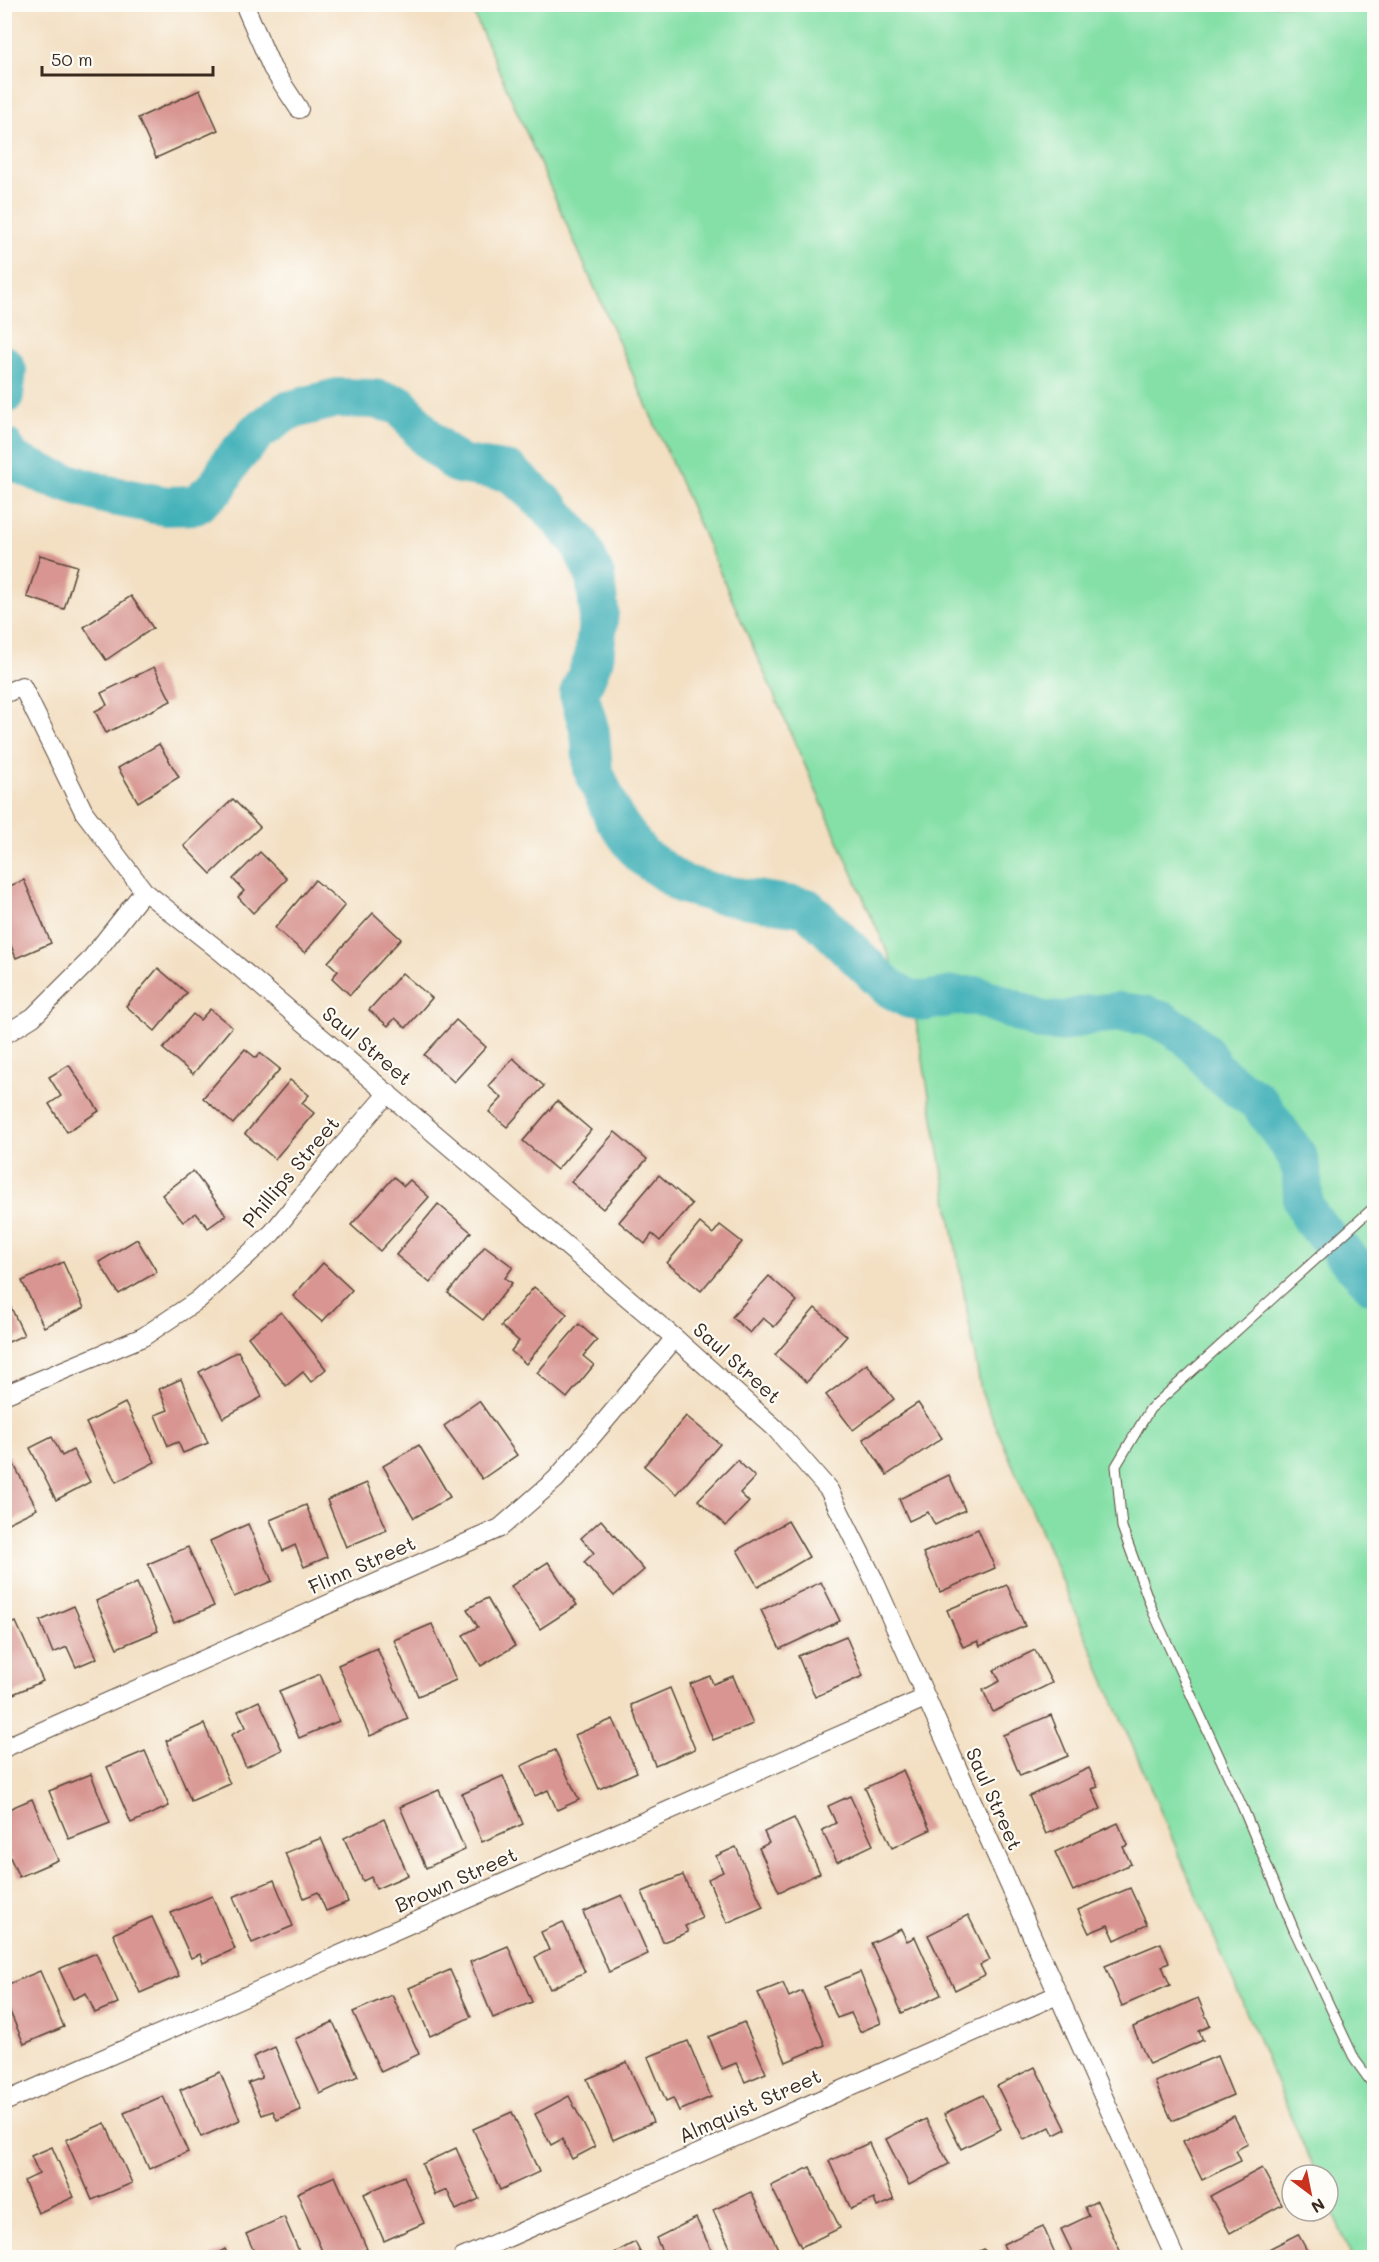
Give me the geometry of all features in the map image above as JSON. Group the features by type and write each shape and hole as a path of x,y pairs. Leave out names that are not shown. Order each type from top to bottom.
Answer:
{"street":[{"path":"244,4 272,68 298,109"},
{"name":"Saul Street","path":"4,694 22,686 84,812 144,891 221,952 675,1338 775,1428 829,1490 874,1580 1175,2258"},
{"path":"4,1035 33,1017 89,961 144,891"},
{"name":"Phillips Street","path":"4,1395 143,1337 198,1300 272,1233 388,1093"},
{"name":"Flinn Street","path":"4,1748 500,1528 556,1479 675,1338"},
{"name":"Brown Street","path":"4,2103 925,1698"},
{"name":"Almquist Street","path":"462,2258 1057,1995"}],"lane":[{"path":"1374,1207 1149,1409 1116,1466 1122,1527 1153,1612 1242,1806 1294,1930 1355,2060 1374,2086"}],"green space":[{"path":"470,5 1374,5 1374,2257 1352,2257 1337,2223 1340,2223 1340,2163 1311,2163 981,1391 915,1015"}],"building":[{"path":"200,90 218,130 156,158 138,118"},
{"path":"40,555 77,566 64,609 27,597"},
{"path":"131,596 153,628 106,660 84,627"},
{"path":"154,667 171,701 106,733 95,711 107,705 101,693"},
{"path":"159,744 179,777 138,802 118,768"},
{"path":"233,799 260,827 211,874 184,846"},
{"path":"260,852 287,879 253,913 238,897 244,891 233,879"},
{"path":"24,880 51,943 16,958 5,931 5,888"},
{"path":"315,880 345,905 305,953 275,928"},
{"path":"373,913 401,939 350,995 332,978 338,971 328,962"},
{"path":"158,968 187,993 155,1031 126,1006"},
{"path":"402,973 432,998 406,1028 395,1018 388,1026 369,1010"},
{"path":"210,1009 232,1027 193,1074 163,1049 193,1014 200,1020"},
{"path":"456,1020 486,1047 454,1082 424,1055"},
{"path":"245,1049 256,1058 260,1053 280,1069 233,1124 203,1098"},
{"path":"513,1058 544,1086 507,1127 489,1112 502,1098 488,1086"},
{"path":"69,1065 99,1111 67,1132 49,1104 61,1096 49,1077"},
{"path":"290,1080 309,1095 302,1103 314,1113 275,1159 245,1134"},
{"path":"557,1101 591,1130 557,1170 523,1141"},
{"path":"615,1132 647,1159 603,1209 571,1182"},
{"path":"193,1171 226,1215 208,1228 196,1213 183,1222 162,1195"},
{"path":"659,1175 692,1204 660,1241 652,1234 645,1244 619,1222"},
{"path":"394,1177 404,1186 410,1180 429,1197 380,1251 351,1225"},
{"path":"438,1204 471,1232 430,1283 396,1255"},
{"path":"700,1223 713,1234 720,1225 742,1242 701,1291 667,1263"},
{"path":"137,1239 157,1272 119,1294 99,1262"},
{"path":"485,1246 513,1267 505,1278 512,1283 483,1320 448,1293"},
{"path":"63,1262 84,1308 44,1327 22,1281"},
{"path":"323,1263 352,1290 322,1322 293,1296"},
{"path":"769,1276 797,1301 774,1327 763,1318 750,1333 732,1317"},
{"path":"534,1287 567,1314 526,1364 511,1351 519,1341 501,1326"},
{"path":"4,1293 24,1335 4,1344"},
{"path":"815,1308 847,1336 807,1382 775,1355"},
{"path":"281,1312 326,1369 311,1382 303,1372 286,1386 248,1337"},
{"path":"579,1324 597,1340 583,1356 594,1365 567,1398 537,1373"},
{"path":"238,1351 262,1397 223,1418 199,1372"},
{"path":"867,1364 894,1399 853,1430 826,1395"},
{"path":"181,1379 208,1443 183,1453 178,1442 168,1446 155,1415 168,1410 159,1389"},
{"path":"479,1401 517,1455 482,1479 444,1426"},
{"path":"125,1403 155,1462 116,1482 86,1423"},
{"path":"918,1403 942,1438 887,1475 863,1439"},
{"path":"686,1416 720,1444 677,1494 644,1466"},
{"path":"52,1437 62,1456 73,1450 90,1482 56,1500 30,1448"},
{"path":"419,1445 450,1497 414,1518 383,1466"},
{"path":"9,1455 37,1509 4,1525 4,1457"},
{"path":"737,1460 755,1477 740,1493 749,1502 726,1526 698,1500"},
{"path":"949,1475 965,1510 935,1525 928,1512 909,1521 899,1499"},
{"path":"367,1483 387,1530 346,1547 327,1500"},
{"path":"306,1505 327,1557 304,1567 295,1545 283,1551 270,1520"},
{"path":"601,1520 644,1570 614,1596 584,1562 594,1553 581,1538"},
{"path":"788,1521 809,1557 758,1587 737,1550"},
{"path":"248,1524 272,1581 234,1597 210,1541"},
{"path":"978,1529 995,1568 940,1592 923,1553"},
{"path":"188,1547 214,1606 174,1623 148,1564"},
{"path":"548,1562 577,1605 540,1629 511,1586"},
{"path":"821,1582 840,1621 780,1649 761,1610"},
{"path":"137,1583 158,1631 117,1648 96,1601"},
{"path":"1007,1585 1025,1626 980,1646 978,1641 963,1647 947,1610"},
{"path":"487,1598 515,1646 481,1666 463,1635 478,1627 467,1609"},
{"path":"74,1606 97,1658 76,1667 67,1647 53,1653 40,1621"},
{"path":"16,1622 43,1681 4,1698 4,1627"},
{"path":"432,1624 456,1680 418,1696 394,1640"},
{"path":"846,1636 863,1676 815,1697 798,1656"},
{"path":"377,1648 408,1719 370,1736 338,1665"},
{"path":"1035,1650 1052,1683 993,1712 983,1690 1000,1681 994,1670"},
{"path":"320,1674 339,1721 299,1738 279,1691"},
{"path":"710,1676 713,1684 733,1676 753,1724 713,1740 690,1684"},
{"path":"670,1688 695,1749 655,1765 631,1705"},
{"path":"259,1701 282,1750 246,1767 231,1735 246,1727 238,1711"},
{"path":"1051,1715 1068,1756 1020,1776 1003,1735"},
{"path":"613,1719 637,1772 599,1789 575,1735"},
{"path":"204,1724 230,1784 191,1801 166,1741"},
{"path":"555,1750 579,1800 557,1810 548,1790 535,1796 521,1766"},
{"path":"145,1751 169,1806 131,1823 107,1767"},
{"path":"1089,1768 1098,1787 1092,1789 1101,1809 1046,1834 1029,1796"},
{"path":"903,1770 930,1830 892,1848 865,1788"},
{"path":"91,1774 110,1823 69,1839 49,1791"},
{"path":"503,1776 523,1824 482,1842 462,1794"},
{"path":"439,1790 465,1850 426,1868 400,1807"},
{"path":"850,1796 873,1845 837,1862 822,1830 836,1823 828,1806"},
{"path":"32,1799 58,1860 19,1877 4,1844 4,1811"},
{"path":"794,1818 820,1873 779,1892 759,1848 769,1843 764,1832"},
{"path":"384,1819 408,1875 376,1889 371,1877 363,1881 344,1838"},
{"path":"1118,1823 1128,1845 1123,1847 1131,1864 1073,1891 1055,1852"},
{"path":"321,1838 348,1902 326,1911 318,1892 304,1898 285,1853"},
{"path":"736,1847 763,1907 727,1923 708,1879 723,1872 716,1856"},
{"path":"683,1875 702,1918 685,1926 688,1932 663,1942 642,1892"},
{"path":"274,1880 293,1926 252,1943 233,1897"},
{"path":"1130,1888 1147,1925 1115,1940 1108,1925 1089,1933 1078,1910"},
{"path":"622,1895 648,1954 609,1972 583,1912"},
{"path":"212,1896 235,1949 203,1963 200,1954 191,1958 171,1913"},
{"path":"968,1915 990,1960 980,1965 985,1975 955,1990 928,1935"},
{"path":"152,1917 179,1976 140,1993 113,1934"},
{"path":"563,1922 585,1972 550,1989 535,1957 549,1950 541,1932"},
{"path":"901,1929 907,1941 915,1937 941,1995 902,2013 871,1943"},
{"path":"1161,1943 1169,1963 1162,1966 1170,1985 1122,2006 1105,1966"},
{"path":"508,1946 532,2002 493,2018 470,1962"},
{"path":"96,1953 118,2003 95,2013 86,1993 73,1999 59,1969"},
{"path":"450,1970 471,2017 430,2036 409,1988"},
{"path":"40,1971 64,2027 24,2044 4,1998 4,1986"},
{"path":"860,1972 881,2023 860,2032 851,2013 837,2018 824,1987"},
{"path":"783,1983 789,1997 802,1991 825,2045 786,2062 758,1993"},
{"path":"392,1995 419,2054 381,2072 353,2012"},
{"path":"1198,1998 1210,2026 1199,2031 1203,2040 1149,2064 1133,2027"},
{"path":"333,2022 358,2076 320,2094 295,2039"},
{"path":"744,2022 766,2073 745,2082 736,2063 722,2069 709,2037"},
{"path":"688,2041 711,2097 679,2111 673,2098 666,2101 648,2057"},
{"path":"275,2047 301,2110 277,2120 273,2111 262,2115 248,2083 262,2078 253,2057"},
{"path":"1217,2056 1233,2095 1172,2121 1155,2082"},
{"path":"627,2062 653,2122 613,2140 587,2079"},
{"path":"1035,2067 1066,2129 1054,2135 1050,2127 1024,2140 997,2086"},
{"path":"220,2072 240,2120 201,2137 180,2090"},
{"path":"983,2095 1001,2129 961,2149 944,2114"},
{"path":"163,2096 188,2152 149,2169 124,2113"},
{"path":"569,2096 595,2147 572,2159 562,2139 551,2145 535,2114"},
{"path":"512,2112 539,2172 500,2190 473,2129"},
{"path":"1234,2116 1248,2144 1236,2150 1241,2161 1202,2180 1183,2141"},
{"path":"926,2119 949,2164 909,2185 886,2139"},
{"path":"105,2123 132,2183 92,2200 66,2140"},
{"path":"869,2143 894,2200 877,2207 874,2199 851,2209 829,2161"},
{"path":"52,2147 74,2197 38,2213 24,2181 39,2174 31,2156"},
{"path":"456,2148 479,2199 456,2210 447,2190 435,2195 422,2164"},
{"path":"810,2167 840,2228 801,2247 771,2186"},
{"path":"1262,2168 1280,2201 1280,2206 1230,2233 1210,2196"},
{"path":"335,2176 367,2249 347,2258 325,2258 297,2193"},
{"path":"404,2176 424,2223 384,2241 364,2194"},
{"path":"751,2192 778,2249 760,2258 735,2258 713,2210"},
{"path":"1097,2201 1122,2255 1115,2258 1075,2258 1061,2229 1089,2216 1085,2207"},
{"path":"284,2217 302,2258 257,2258 246,2234"},
{"path":"696,2218 715,2258 665,2258 656,2238"},
{"path":"1043,2226 1057,2258 1009,2258 1003,2244"},
{"path":"1298,2234 1311,2258 1261,2258 1259,2254"},
{"path":"635,2242 643,2258 605,2258"},
{"path":"225,2249 229,2258 209,2258"},
{"path":"984,2249 988,2258 966,2258"}],"waterway":[{"path":"4,365 7,371 4,395"},
{"path":"4,447 13,461 57,480 108,495 166,506 195,505 217,487 230,463 257,432 287,411 337,398 374,399 400,405 429,440 458,464 510,472 550,508 580,543 595,576 599,612 594,658 579,694 590,732 593,770 614,818 641,855 682,884 718,894 807,908 888,987 909,999 925,1001 954,996 978,996 1042,1021 1060,1022 1090,1015 1119,1012 1144,1015 1164,1022 1187,1036 1217,1071 1258,1101 1297,1156 1302,1173 1303,1201 1311,1219 1326,1235"},
{"path":"1342,1252 1374,1285"}]}
